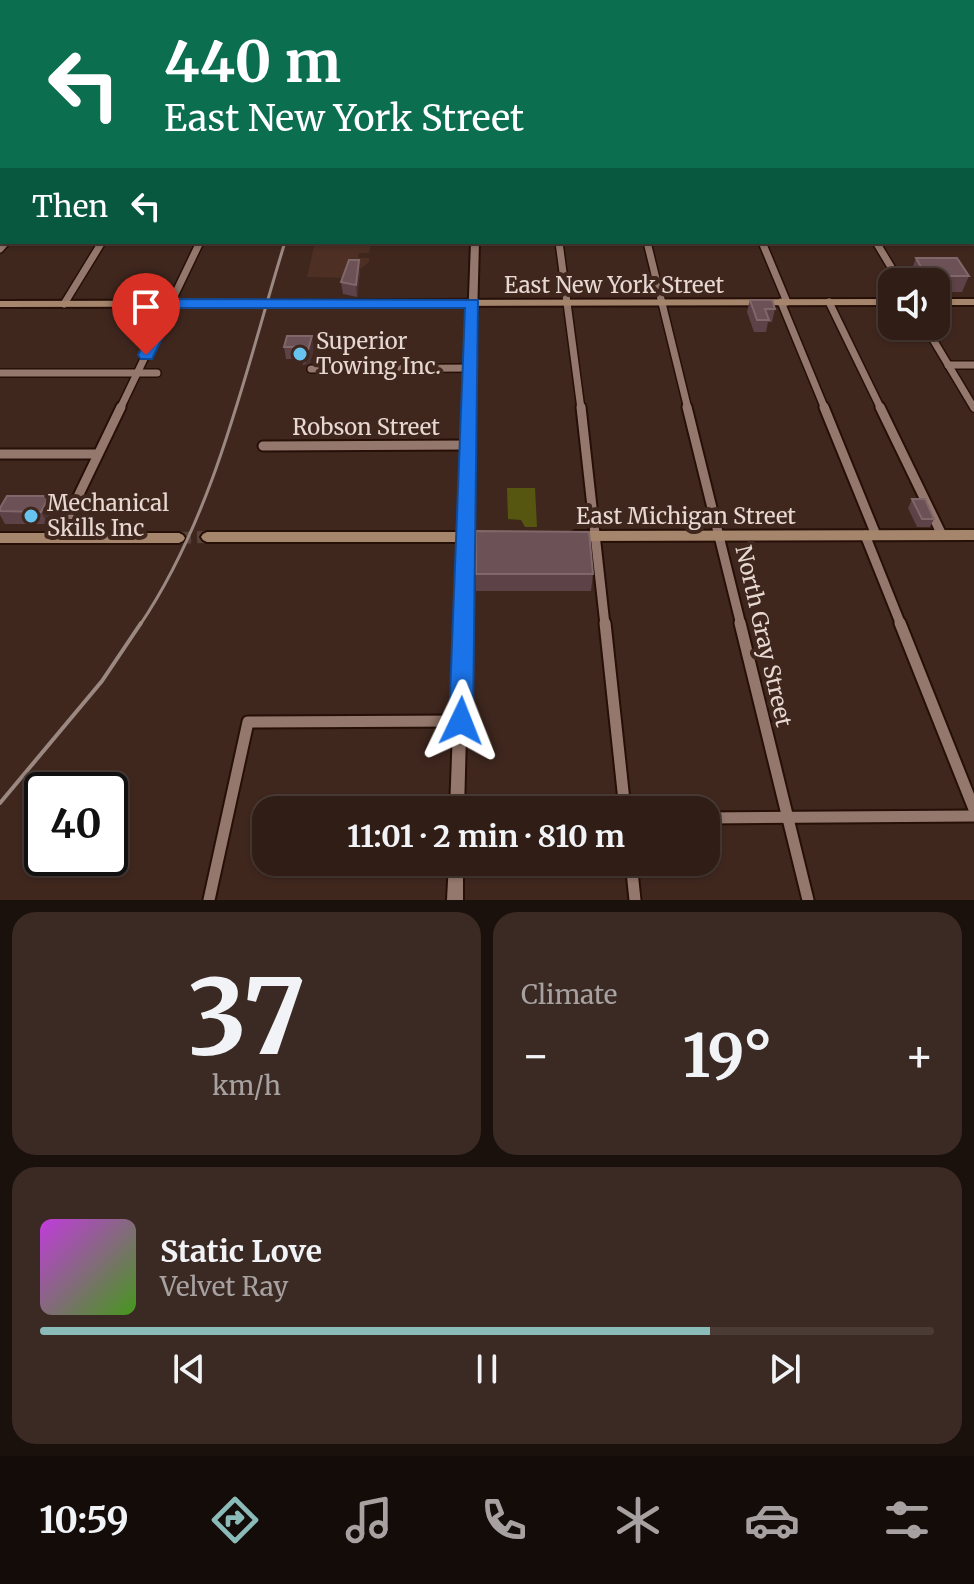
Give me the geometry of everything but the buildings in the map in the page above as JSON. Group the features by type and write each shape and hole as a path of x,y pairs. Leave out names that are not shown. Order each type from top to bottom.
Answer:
{"main road":[{"name":"East New York Street","path":"0,304 878,302"},
{"path":"950,302 974,302"},
{"name":"East Michigan Street","path":"561,536 974,535"},
{"path":"207,537 504,537"},
{"path":"0,538 179,538"}],"street":[{"path":"64,304 101,244"},
{"path":"58,538 199,244"},
{"path":"458,796 475,244"},
{"path":"559,244 566,303 570,307 623,796"},
{"name":"North Gray Street","path":"647,244 808,900"},
{"path":"763,244 974,809"},
{"path":"877,244 892,268"},
{"path":"829,302 942,535"},
{"path":"933,340 974,408"},
{"path":"948,365 974,365"},
{"path":"311,369 471,368"},
{"path":"0,373 157,373"},
{"name":"Robson Street","path":"263,446 469,445"},
{"path":"0,454 98,454"},
{"path":"209,900 248,722 461,721"},
{"path":"720,818 974,816"},
{"path":"455,900 456,876"},
{"path":"632,876 635,900"}],"shaded area":[{"path":"315,244 371,244 369,253 359,253 358,258 369,258 369,262 349,278 307,277"},
{"path":"507,488 535,488 537,527 525,527 521,520 508,519"}],"tunnel":[{"path":"179,538 207,537"}],"railway":[{"path":"140,625 189,536 209,488 242,390 284,244"},
{"path":"0,803 102,681 141,623"}],"place":[{"name":"Superior Towing Inc.","path":"300,354"},
{"name":"Mechanical Skills Inc","path":"31,516"}],"route":[{"path":"146,355 171,303 473,303 461,721"}]}
